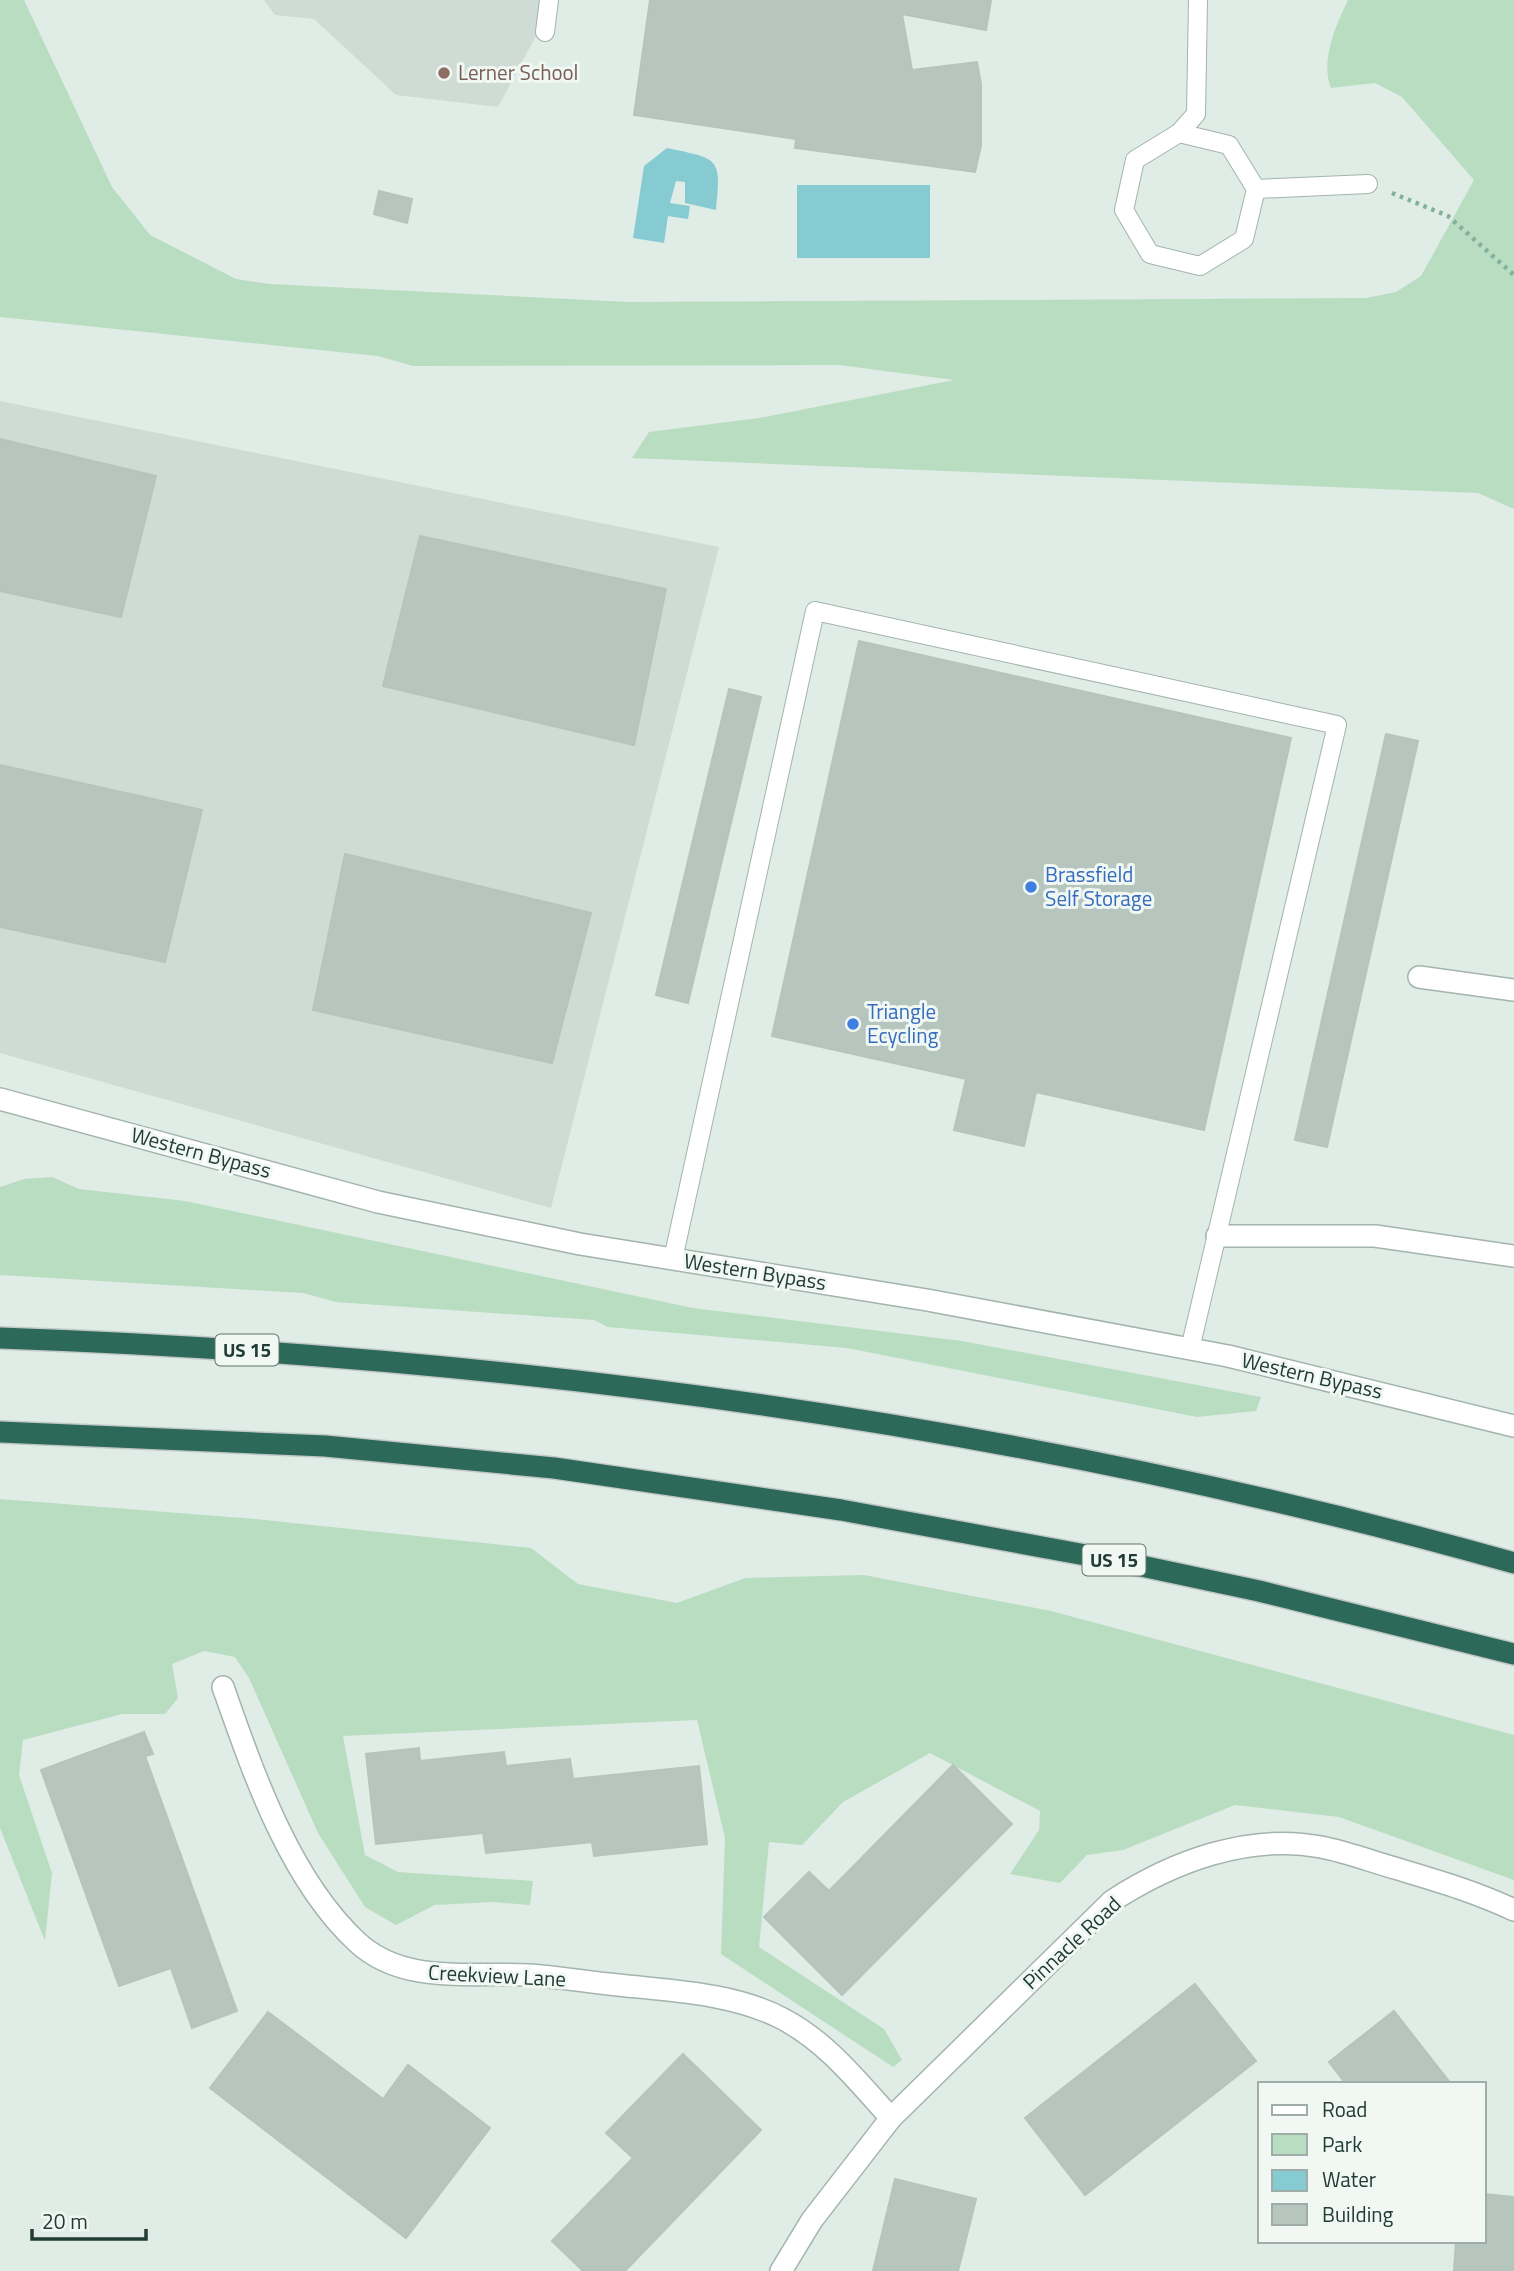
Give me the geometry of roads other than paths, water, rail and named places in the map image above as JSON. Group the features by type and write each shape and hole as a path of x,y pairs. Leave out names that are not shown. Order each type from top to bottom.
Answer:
{"highway":[{"name":"US 15","path":"0,1338 330,1355 735,1401 905,1428 1248,1496 1366,1522 1514,1563"},
{"name":"US 15","path":"0,1432 325,1446 447,1456 554,1468 828,1508 1131,1564 1259,1591 1514,1654"}],"street":[{"path":"1419,977 1514,990"},
{"name":"Western Bypass","path":"0,1099 378,1202 580,1244 927,1300 1190,1349 1404,1397 1514,1426"},
{"path":"1217,1236 1375,1236 1514,1256"},
{"name":"Creekview Lane","path":"223,1686 256,1780 300,1867 332,1915 358,1943 384,1960 417,1972 542,1977 693,1993 752,2007 781,2018 816,2038 891,2118"},
{"name":"Pinnacle Road","path":"781,2271 812,2220 891,2118 1112,1901 1142,1881 1216,1852 1244,1846 1320,1846 1475,1891 1514,1910"}],"lane":[{"path":"545,32 550,0"},
{"path":"1179,133 1229,145 1256,189 1244,239 1200,266 1150,254 1124,210 1135,160 1179,133 1196,114 1198,0"},
{"path":"1256,189 1368,184"},
{"path":"673,1259 815,611 1337,725 1190,1349"}],"water":[{"path":"667,148 697,155 713,163 718,179 716,210 685,203 685,182 676,181 670,203 690,206 688,219 668,216 664,243 633,238 644,166"},
{"path":"797,185 930,185 930,258 797,258"}],"place":[{"name":"Lerner School","path":"444,73"},
{"name":"Brassfield Self Storage","path":"1031,887"},
{"name":"Triangle Ecycling","path":"853,1024"}]}
